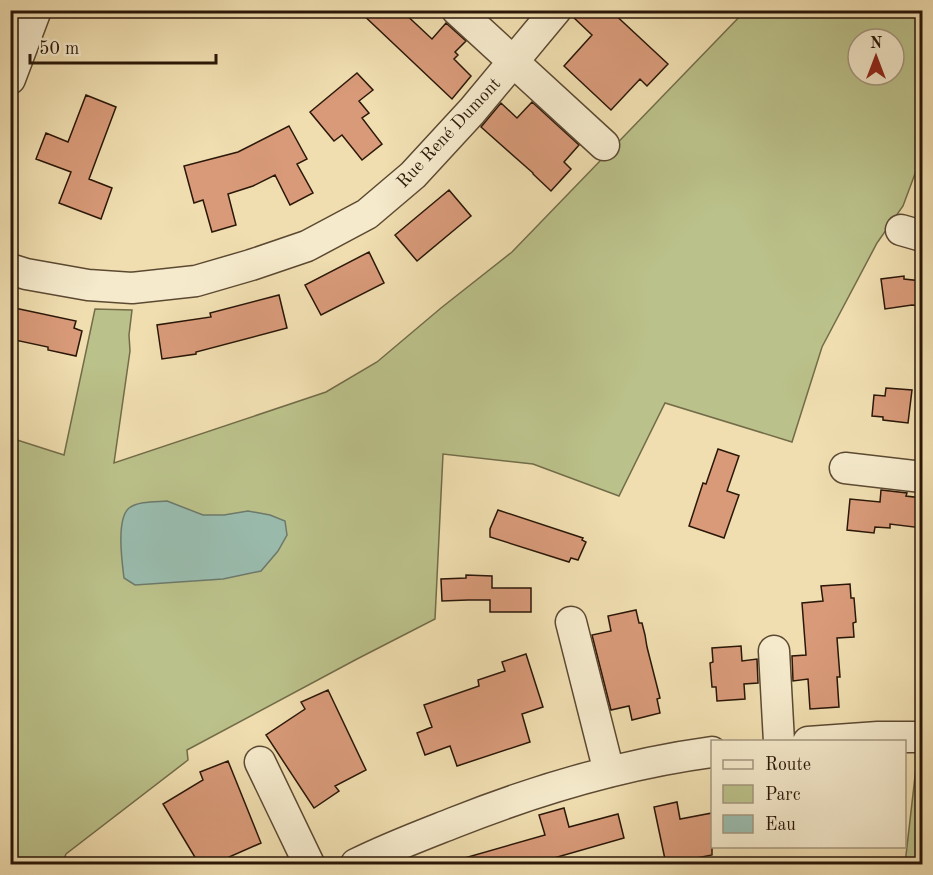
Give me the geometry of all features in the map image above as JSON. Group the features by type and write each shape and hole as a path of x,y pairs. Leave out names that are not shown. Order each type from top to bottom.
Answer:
{"street":[{"path":"10,79 36,10"},
{"path":"457,10 603,145"},
{"name":"Rue René Dumont","path":"10,269 88,285 132,288 196,280 307,246 367,214 414,175 514,62 556,10"},
{"path":"844,468 922,477"},
{"path":"572,622 609,772"},
{"path":"774,651 779,740"},
{"path":"826,740 922,737"},
{"path":"356,864 388,848 487,809 585,778 711,752"},
{"path":"260,762 309,864"}],"green space":[{"path":"745,11 922,11 922,155 903,206 877,243 822,347 792,442 665,403 619,496 533,464 443,454 435,619 187,750 188,760 66,854 62,864 11,864 11,438 64,455 95,309 132,310 130,351 114,463 326,392 377,362 512,252"},
{"path":"917,759 922,759 922,864 905,864"}],"water":[{"path":"167,501 203,515 224,515 248,511 270,515 285,521 287,535 278,551 261,571 223,579 135,585 124,578 122,521 129,508 138,504"}],"building":[{"path":"358,10 401,10 432,39 446,23 466,41 455,52 458,55 454,59 471,76 452,99"},
{"path":"573,10 610,10 668,64 647,86 640,79 611,110 564,66 592,35 572,16"},
{"path":"357,73 373,90 359,101 369,113 362,118 382,144 362,160 342,135 334,141 310,112"},
{"path":"86,95 116,107 89,179 112,188 101,219 59,203 71,172 36,159 46,133 68,142"},
{"path":"532,102 579,145 564,162 571,169 551,191 481,127 501,103 517,118"},
{"path":"289,126 307,159 297,164 313,193 290,205 275,175 253,186 228,194 236,225 212,232 203,200 194,203 184,166 238,152"},
{"path":"449,190 471,216 417,261 395,235"},
{"path":"369,252 384,283 321,315 305,285"},
{"path":"904,276 904,279 922,281 921,306 885,309 881,279"},
{"path":"279,295 287,328 196,352 196,354 162,359 157,325 211,317 210,313"},
{"path":"10,307 76,321 74,328 82,331 76,356 10,339"},
{"path":"886,388 912,390 908,423 883,420 883,417 872,416 874,395 885,396"},
{"path":"718,449 739,456 727,491 739,495 724,538 689,526 703,483 706,484"},
{"path":"881,490 907,493 906,496 922,498 922,528 890,524 890,528 875,527 874,533 847,530 850,499 880,502"},
{"path":"498,510 583,538 582,540 586,542 578,560 571,558 569,562 490,537 490,529"},
{"path":"466,575 492,576 492,588 531,588 531,612 490,612 490,600 442,601 441,579 466,578"},
{"path":"850,584 856,622 853,623 854,637 837,638 840,677 837,677 839,707 810,709 808,679 793,681 792,656 806,655 802,603 823,601 821,586"},
{"path":"636,610 639,623 642,623 660,698 657,699 660,713 632,720 629,706 611,710 592,635 611,631 608,616"},
{"path":"741,646 742,661 757,659 758,683 744,684 745,699 717,701 716,687 712,687 710,663 713,662 712,648"},
{"path":"526,654 543,707 522,714 530,742 457,766 450,746 425,755 417,733 432,727 424,705 479,686 478,680 505,671 502,662"},
{"path":"328,690 366,770 335,786 339,791 314,808 266,735 305,709 301,702"},
{"path":"228,761 261,843 229,857 234,864 199,864 163,804 203,780 200,772"},
{"path":"677,802 680,819 711,813 712,855 666,864 654,807"},
{"path":"564,808 569,827 618,814 624,838 533,864 462,864 461,859 545,835 539,815"}]}
